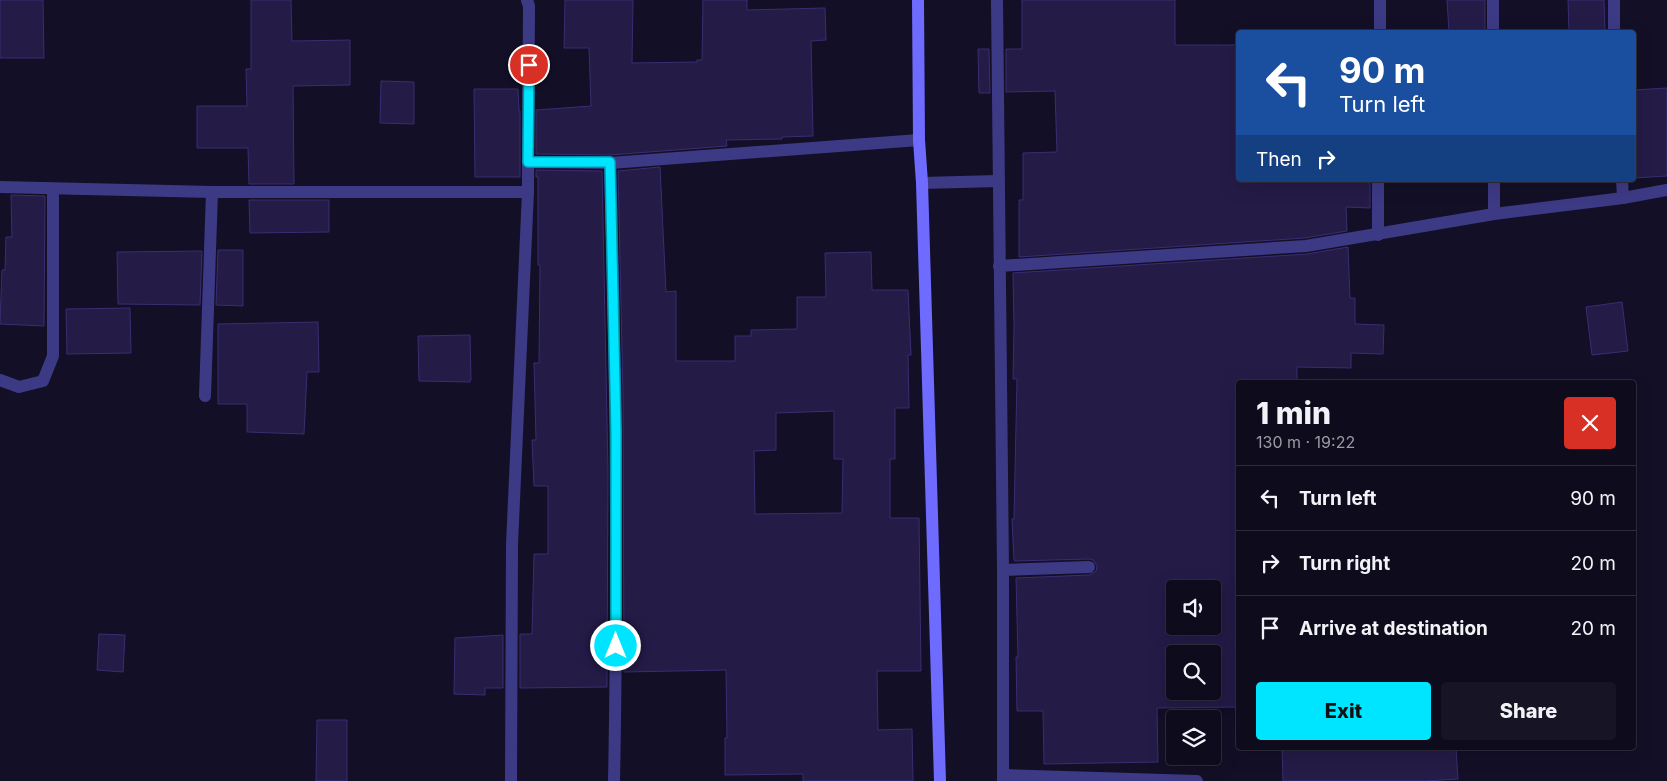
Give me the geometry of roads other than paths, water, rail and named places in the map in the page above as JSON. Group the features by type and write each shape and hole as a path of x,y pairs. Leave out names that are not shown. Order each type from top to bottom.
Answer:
{"street":[{"path":"511,781 512,544 528,192 529,6 527,0"},
{"path":"918,0 919,140 922,183 940,781"},
{"path":"996,0 992,181 999,266 1003,570 1003,778 1198,781"},
{"path":"1380,0 1380,30"},
{"path":"1493,0 1493,30"},
{"path":"1614,0 1614,30"},
{"path":"528,162 610,162 919,140"},
{"path":"610,162 616,431 614,781"},
{"path":"922,183 992,181"},
{"path":"1378,182 1378,235"},
{"path":"1494,182 1494,214"},
{"path":"1622,182 1623,198"},
{"path":"0,187 212,192 528,192"},
{"path":"0,380 19,387 43,381 53,356 53,189"},
{"path":"999,266 1306,246 1494,214 1623,198 1667,190"},
{"path":"205,396 212,192"},
{"path":"1003,570 1089,567"}]}
